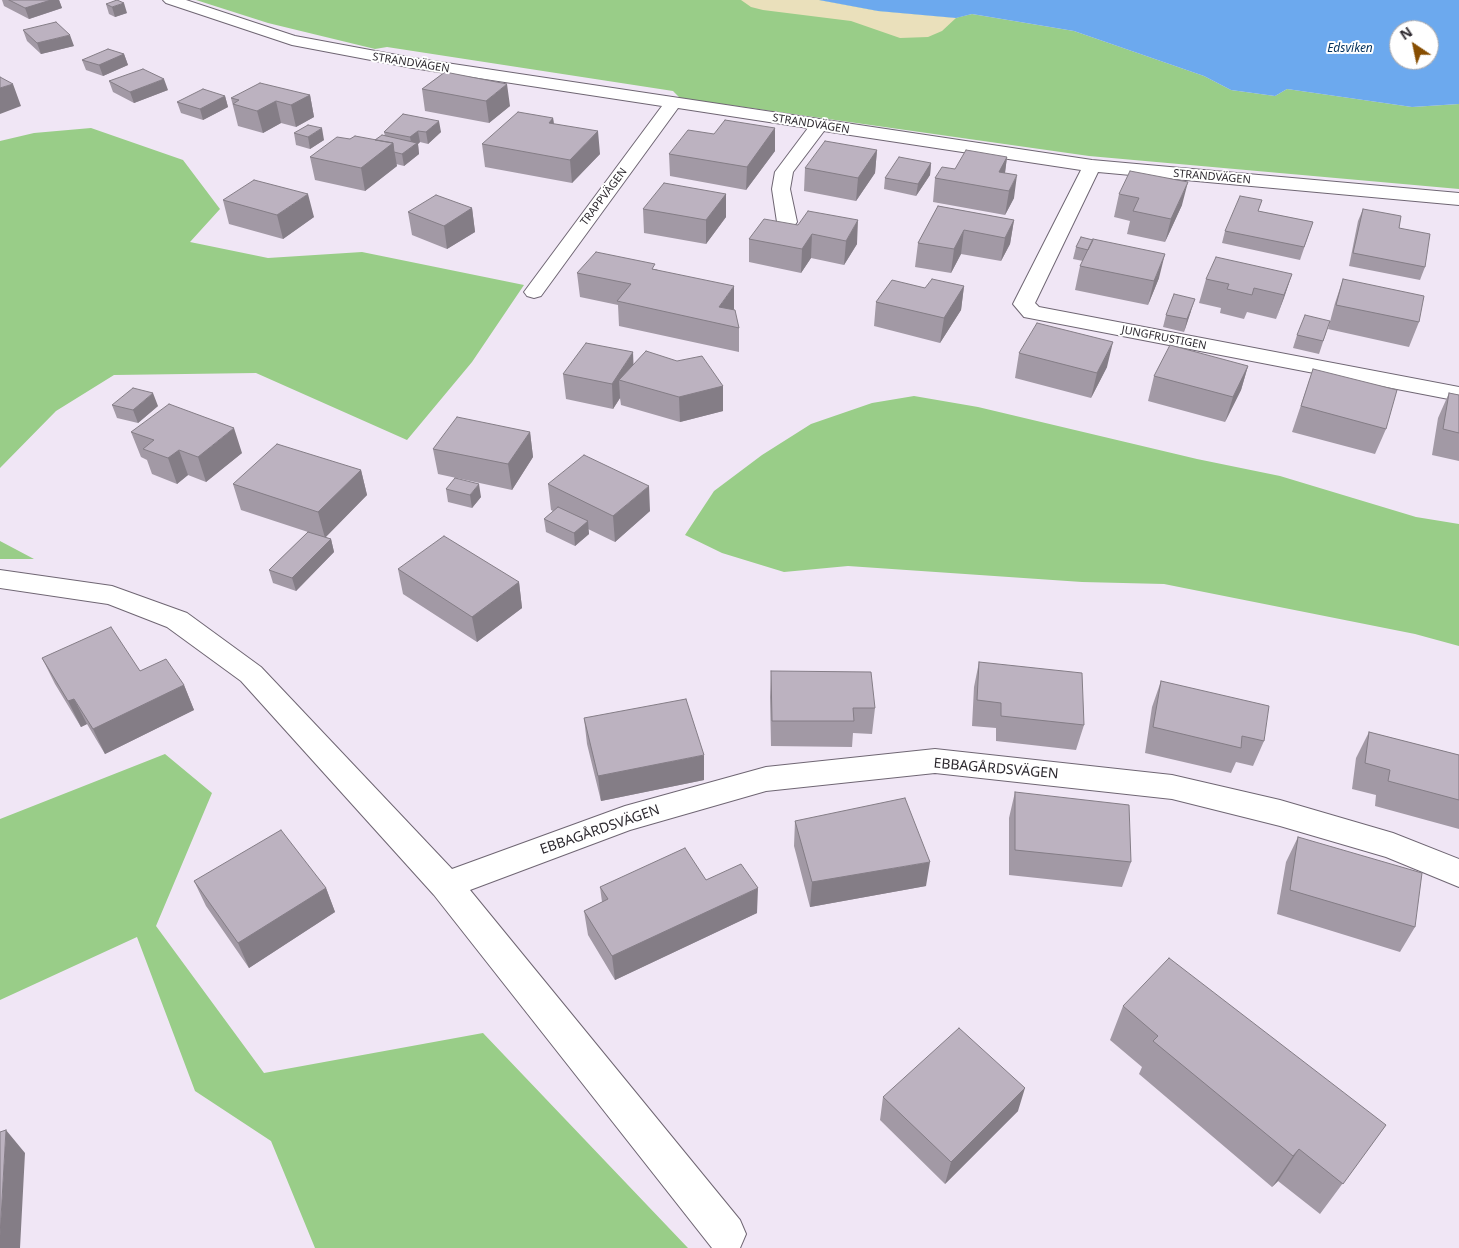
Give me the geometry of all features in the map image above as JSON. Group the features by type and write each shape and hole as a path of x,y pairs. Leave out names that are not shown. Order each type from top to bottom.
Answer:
{"street":[{"name":"STRANDVÄGEN","path":"171,0 292,40 342,51 674,103 1092,166 1459,199"},
{"name":"TRAPPVÄGEN","path":"534,292 674,103"},
{"path":"787,222 782,190 784,172 819,125"},
{"name":"JUNGFRUSTIGEN","path":"1092,166 1024,304 1032,312 1459,394"},
{"path":"0,579 112,595 177,620 213,644 251,674 446,884 726,1234"},
{"name":"EBBAGÅRDSVÄGEN","path":"446,884 625,819 766,779 935,761 1172,787 1280,814 1393,846 1459,873"}],"green space":[{"path":"196,0 819,0 878,11 955,18 972,14 1074,31 1204,76 1231,90 1275,96 1287,89 1412,107 1459,104 1459,189 1089,156 680,98 673,91 387,47 375,49 268,23"},
{"path":"91,128 183,160 220,209 190,242 268,258 362,252 524,285 472,362 407,440 256,373 114,375 56,411 0,468 0,141 34,133"},
{"path":"914,396 978,407 1197,459 1280,476 1416,517 1459,524 1459,646 1415,634 1164,584 1082,582 848,566 784,572 722,553 685,535 714,491 762,455 811,424 872,403"},
{"path":"0,541 34,559 0,559"},
{"path":"165,754 212,793 156,926 264,1073 483,1033 688,1248 315,1248 271,1141 195,1091 137,937 0,1000 0,819"}],"sand":[{"path":"741,0 819,0 878,11 956,18 942,31 928,37 900,38 851,21 763,10 751,7"}],"water":[{"name":"Edsviken","path":"819,0 1459,0 1459,104 1412,107 1287,89 1275,96 1231,90 1204,76 1074,31 972,14 956,18 878,11"}],"building":[{"path":"9,0 51,0 25,8"},
{"path":"117,0 124,3 112,7 106,4"},
{"path":"56,22 70,35 37,43 23,30"},
{"path":"108,49 124,54 99,65 82,60"},
{"path":"143,69 164,79 130,92 109,81"},
{"path":"445,72 507,84 486,101 422,89"},
{"path":"0,77 13,84 0,88"},
{"path":"260,83 310,95 291,105 276,101 257,111 233,104 239,100 231,98"},
{"path":"203,89 225,96 200,109 177,102"},
{"path":"518,112 553,118 549,123 598,131 570,160 482,144"},
{"path":"403,114 439,121 426,132 418,131 410,137 384,132"},
{"path":"725,120 775,128 747,167 669,154 688,130 714,134"},
{"path":"308,125 322,128 308,137 294,133"},
{"path":"382,135 417,143 402,154 394,152 393,143 375,140"},
{"path":"355,136 393,143 361,168 310,157 337,137 350,139"},
{"path":"825,141 877,150 858,178 805,168"},
{"path":"966,150 1007,157 999,172 1017,175 1009,191 935,178 942,167 955,169"},
{"path":"899,157 931,163 918,184 885,178"},
{"path":"1130,171 1188,182 1171,219 1133,211 1139,198 1119,194"},
{"path":"254,180 308,194 277,215 223,200"},
{"path":"664,183 726,194 706,220 643,209"},
{"path":"436,195 472,208 444,226 408,212"},
{"path":"1240,196 1262,200 1258,211 1313,222 1304,247 1225,231"},
{"path":"938,206 1014,220 1005,238 964,230 954,249 918,243"},
{"path":"1363,209 1401,216 1399,228 1430,234 1425,267 1353,253"},
{"path":"808,211 858,220 846,241 812,234 802,249 749,239 764,219 798,225"},
{"path":"1081,237 1093,240 1088,250 1076,247"},
{"path":"1093,239 1165,254 1154,281 1080,266"},
{"path":"596,252 655,264 652,269 734,286 719,307 735,310 739,328 617,301 631,284 577,273"},
{"path":"1216,257 1292,274 1284,295 1254,288 1252,295 1227,289 1229,284 1206,279"},
{"path":"932,279 964,286 944,318 876,302 892,280 925,288"},
{"path":"1343,279 1424,296 1419,322 1336,305"},
{"path":"1174,294 1195,299 1187,319 1166,315"},
{"path":"1305,315 1330,321 1323,341 1297,335"},
{"path":"1037,323 1113,342 1097,373 1019,353"},
{"path":"586,343 633,352 612,384 563,374"},
{"path":"1170,345 1248,366 1233,397 1154,376"},
{"path":"646,351 677,361 702,356 723,386 679,397 619,380"},
{"path":"1313,369 1397,390 1386,429 1301,406"},
{"path":"133,388 153,393 133,410 112,405"},
{"path":"1449,393 1459,395 1459,433 1443,429"},
{"path":"169,404 234,428 198,457 179,450 168,458 143,449 154,440 131,432"},
{"path":"457,417 530,432 508,464 433,449"},
{"path":"277,444 361,470 318,512 233,484"},
{"path":"584,455 649,486 613,516 548,484"},
{"path":"455,478 479,484 470,495 446,489"},
{"path":"558,507 588,521 574,533 544,519"},
{"path":"308,532 331,539 292,578 269,570"},
{"path":"444,536 519,582 472,617 398,569"},
{"path":"111,627 140,671 166,659 184,685 93,729 74,699 68,701 42,658"},
{"path":"979,662 1082,673 1084,725 1001,716 1001,703 977,700"},
{"path":"771,671 871,672 875,708 853,708 854,721 772,721"},
{"path":"1161,681 1269,706 1264,741 1242,736 1241,748 1153,727"},
{"path":"686,699 704,755 598,776 584,718"},
{"path":"1369,732 1459,755 1459,800 1388,781 1390,770 1365,763"},
{"path":"1015,792 1129,805 1131,862 1015,850"},
{"path":"905,798 930,862 812,882 795,821"},
{"path":"281,830 326,888 238,943 194,881"},
{"path":"1298,837 1422,873 1415,927 1290,890"},
{"path":"685,848 706,880 741,864 758,888 612,956 584,911 608,899 600,887"},
{"path":"1169,958 1386,1125 1343,1184 1299,1149 1293,1156 1153,1041 1158,1036 1123,1006"},
{"path":"959,1028 1025,1088 951,1162 883,1097"},
{"path":"6,1130 0,1236 0,1132"}]}
